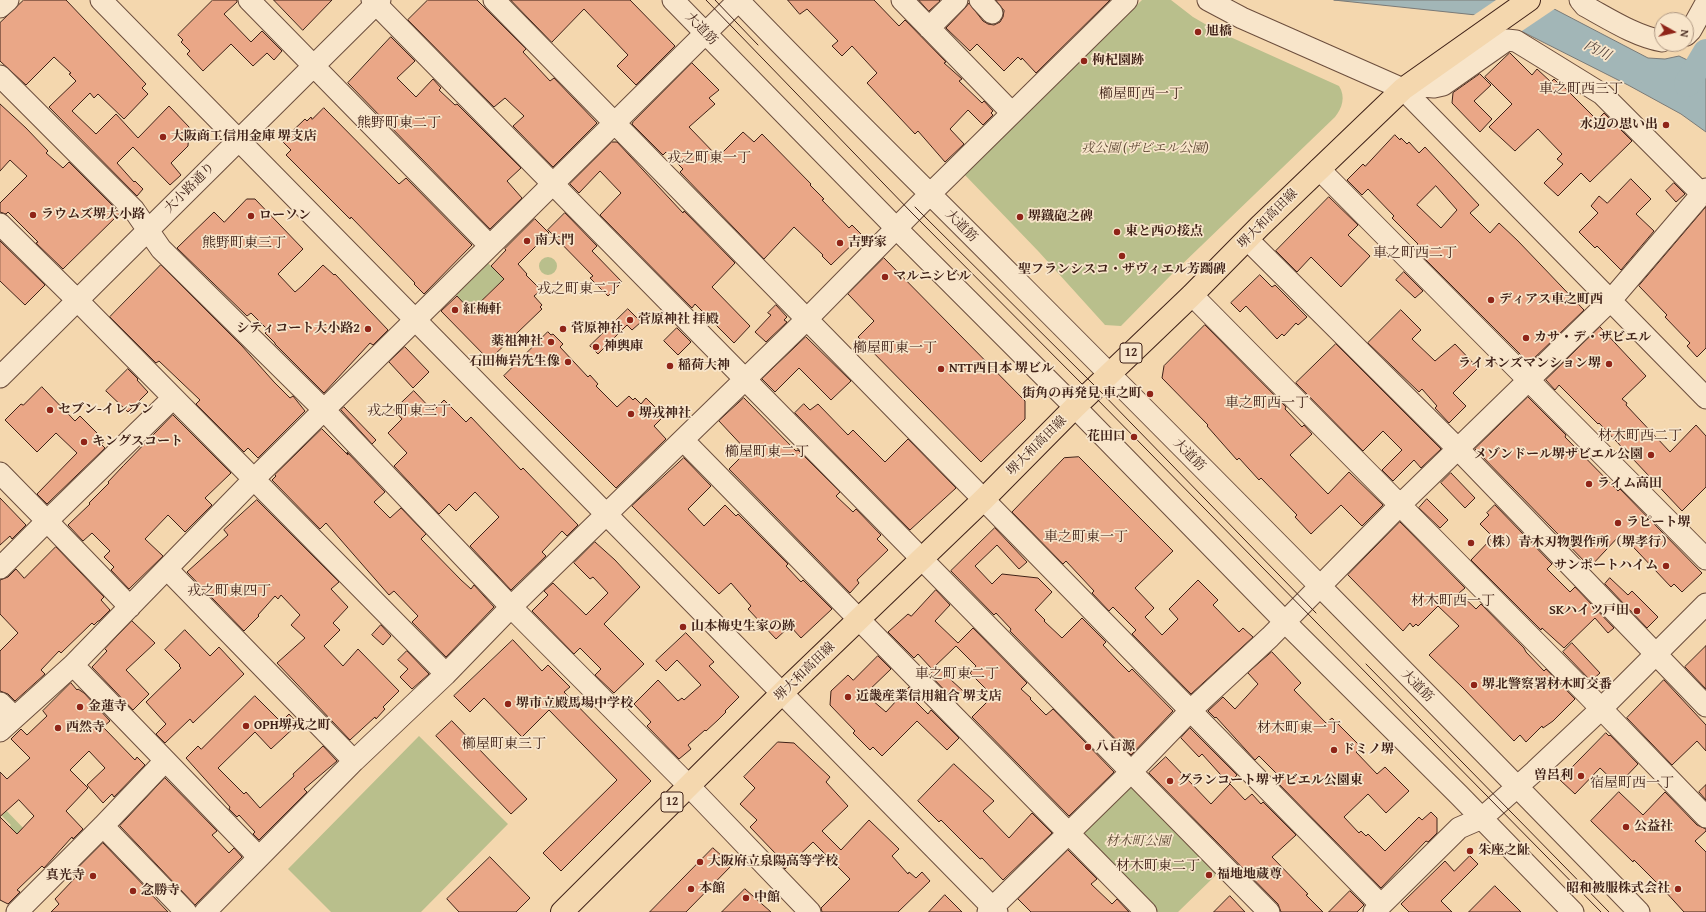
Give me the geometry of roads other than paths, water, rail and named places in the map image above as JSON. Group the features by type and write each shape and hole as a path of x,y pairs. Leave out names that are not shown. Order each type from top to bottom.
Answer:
{"main road":[{"name":"堺大和高田線","path":"562,912 782,693 860,620 984,499 1075,406 1192,295 1319,169 1406,87 1499,33 1529,0"}],"street":[{"path":"0,7 8,0"},
{"path":"101,0 782,693 993,911 1191,710 1285,622 1400,505 1611,300 1704,192 1602,94 1516,41 1499,33"},
{"path":"249,0 490,246"},
{"path":"494,0 614,124 1385,907 1459,828 1482,818 1601,709 1706,604"},
{"name":"大道筋","path":"673,0 896,228 1075,406 1285,622 1482,818 1573,912"},
{"path":"5,717 73,665 254,479 739,0"},
{"name":"大道筋","path":"739,0 929,195 1319,587 1639,912"},
{"path":"902,0 1012,112"},
{"path":"929,28 957,0"},
{"path":"1208,0 1242,18 1406,87 1706,398"},
{"path":"1580,0 1585,6 1648,39 1654,40"},
{"path":"376,1 744,379 1269,912"},
{"name":"大小路通り","path":"0,377 314,65 376,1"},
{"path":"205,912 354,761 446,674 511,607 807,319 1012,112 1125,1"},
{"path":"1694,25 1706,4"},
{"path":"0,76 134,210 161,249 324,410 511,607 689,786 810,912"},
{"path":"1319,169 1706,559"},
{"path":"0,224 446,674"},
{"path":"1247,239 1458,449 1655,655 1706,706"},
{"path":"1192,295 1706,817"},
{"path":"0,568 173,398"},
{"path":"683,440 1146,912"},
{"path":"0,473 130,607"},
{"path":"167,569 354,761"},
{"path":"73,665 258,858"},
{"path":"17,912 103,826 165,761"},
{"path":"103,826 186,912"},
{"path":"0,908 9,912"}],"water":[{"name":"内川","path":"1334,0 1537,0 1648,58 1665,59 1679,56 1706,69 1706,132 1681,114 1628,85 1523,32 1475,15"}],"waterway":[{"path":"1687,84 1706,52"}],"tram line":[{"path":"706,0 912,213 1601,912"},
{"path":"715,0 758,45"},
{"path":"915,207 1096,387 1316,613"},
{"path":"1366,664 1609,912"}],"place":[{"name":"旭橋","path":"1198,32"},
{"name":"枸杞園跡","path":"1084,61"},
{"name":"水辺の思い出","path":"1666,125"},
{"name":"大阪商工信用金庫 堺支店","path":"163,137"},
{"name":"ラウムズ堺大小路","path":"33,215"},
{"name":"ローソン","path":"251,216"},
{"name":"堺鐡砲之碑","path":"1020,217"},
{"name":"東と西の接点","path":"1117,232"},
{"name":"南大門","path":"527,241"},
{"name":"吉野家","path":"840,243"},
{"name":"聖フランシスコ・ザヴィエル芳躅碑","path":"1122,256"},
{"name":"マルニシビル","path":"885,277"},
{"name":"ディアス車之町西","path":"1491,300"},
{"name":"紅梅軒","path":"455,310"},
{"name":"菅原神社 拝殿","path":"630,320"},
{"name":"シティコート大小路2","path":"368,329"},
{"name":"菅原神社","path":"563,329"},
{"name":"カサ・デ・ザビエル","path":"1526,338"},
{"name":"薬祖神社","path":"551,342"},
{"name":"神輿庫","path":"596,347"},
{"name":"石田梅岩先生像","path":"568,362"},
{"name":"ライオンズマンション堺","path":"1609,364"},
{"name":"稲荷大神","path":"670,366"},
{"name":"NTT西日本 堺ビル","path":"941,369"},
{"name":"街角の再発見 車之町","path":"1150,394"},
{"name":"セブン-イレブン","path":"50,410"},
{"name":"堺戎神社","path":"631,414"},
{"name":"花田口","path":"1134,437"},
{"name":"キングスコート","path":"84,442"},
{"name":"メゾンドール堺ザビエル公園","path":"1651,455"},
{"name":"ライム高田","path":"1589,484"},
{"name":"ラピート堺","path":"1618,523"},
{"name":"（株）青木刃物製作所（堺孝行）","path":"1471,543"},
{"name":"サンポートハイム","path":"1666,566"},
{"name":"SKハイツ戸田","path":"1637,611"},
{"name":"山本梅史生家の跡","path":"683,627"},
{"name":"堺北警察署材木町交番","path":"1474,685"},
{"name":"近畿産業信用組合 堺支店","path":"848,697"},
{"name":"堺市立殿馬場中学校","path":"508,704"},
{"name":"金蓮寺","path":"80,707"},
{"name":"OPH堺戎之町","path":"246,726"},
{"name":"西然寺","path":"58,728"},
{"name":"八百源","path":"1088,747"},
{"name":"ドミノ堺","path":"1334,750"},
{"name":"曽呂利","path":"1581,776"},
{"name":"グランコート堺 ザビエル公園東","path":"1170,781"},
{"name":"公益社","path":"1626,827"},
{"name":"朱座之阯","path":"1470,851"},
{"name":"大阪府立泉陽高等学校","path":"700,862"},
{"name":"福地地蔵尊","path":"1209,875"},
{"name":"真光寺","path":"93,876"},
{"name":"本館","path":"691,889"},
{"name":"昭和被服株式会社","path":"1678,889"},
{"name":"念勝寺","path":"133,891"},
{"name":"中館","path":"746,898"}],"district":[{"name":"車之町西三丁","path":"1581,89"},
{"name":"櫛屋町西一丁","path":"1141,94"},
{"name":"熊野町東二丁","path":"399,123"},
{"name":"戎之町東一丁","path":"709,158"},
{"name":"熊野町東三丁","path":"244,243"},
{"name":"車之町西二丁","path":"1415,253"},
{"name":"戎之町東二丁","path":"579,289"},
{"name":"櫛屋町東一丁","path":"895,348"},
{"name":"車之町西一丁","path":"1267,403"},
{"name":"戎之町東三丁","path":"409,411"},
{"name":"材木町西二丁","path":"1640,436"},
{"name":"櫛屋町東二丁","path":"767,452"},
{"name":"車之町東一丁","path":"1086,537"},
{"name":"戎之町東四丁","path":"229,591"},
{"name":"材木町西一丁","path":"1453,601"},
{"name":"車之町東二丁","path":"957,674"},
{"name":"材木町東一丁","path":"1299,728"},
{"name":"櫛屋町東三丁","path":"504,744"},
{"name":"宿屋町西一丁","path":"1632,783"},
{"name":"材木町東二丁","path":"1158,866"}],"park label":[{"name":"戎公園 (ザビエル公園)","path":"1145,149"},
{"name":"材木町公園","path":"1138,842"}]}
